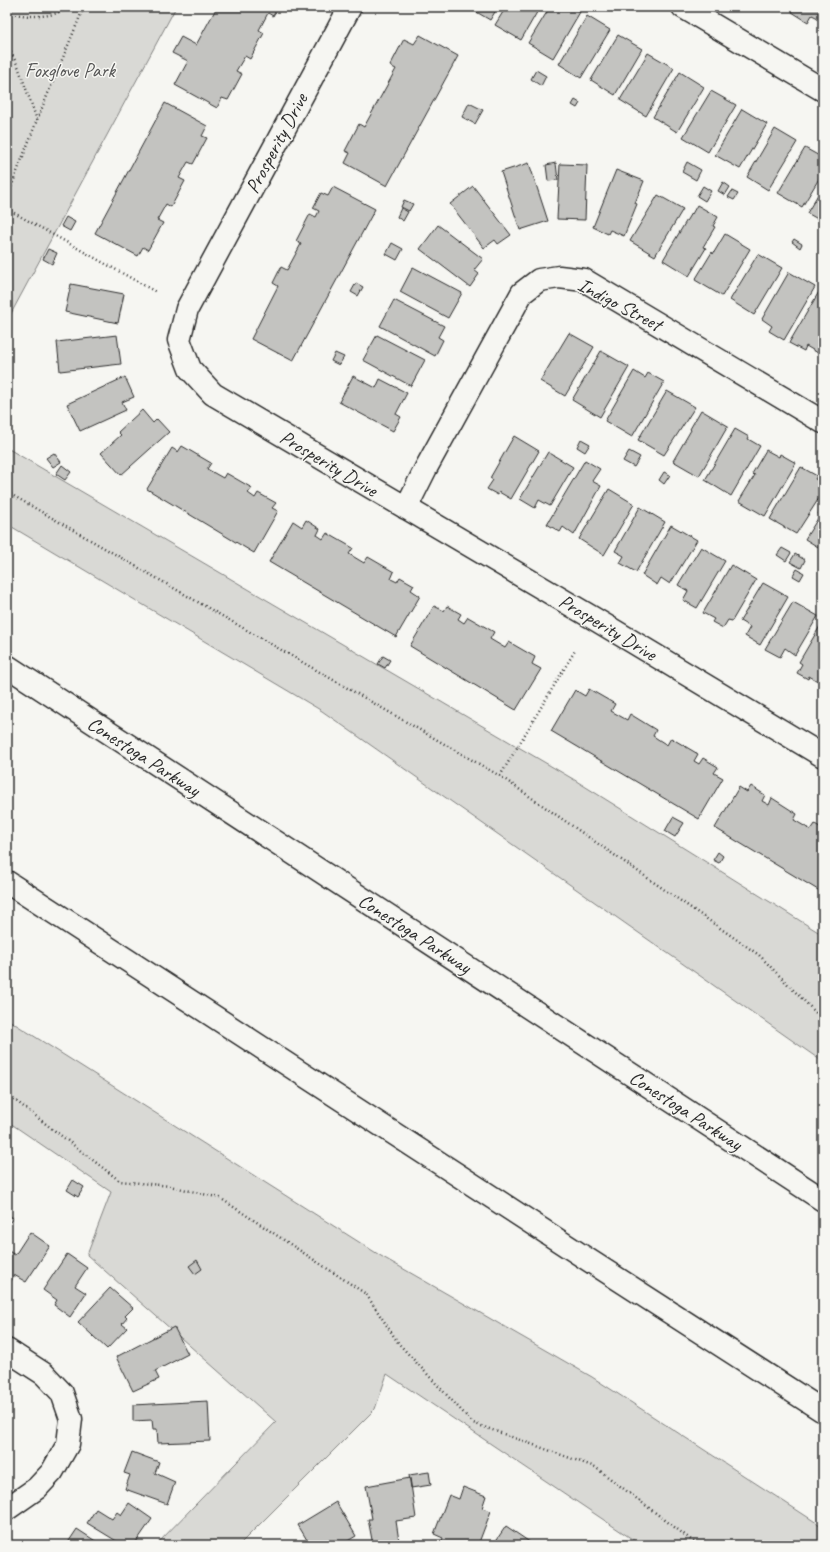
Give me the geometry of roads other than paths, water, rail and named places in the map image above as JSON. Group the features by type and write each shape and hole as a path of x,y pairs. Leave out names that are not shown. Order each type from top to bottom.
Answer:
{"main road":[{"name":"Prosperity Drive","path":"350,7 187,309 179,340 190,369 213,394 593,618 823,756"},
{"path":"683,7 823,90"},
{"name":"Indigo Street","path":"406,508 426,468 522,293 539,280 559,277 584,280 823,422"},
{"name":"Conestoga Parkway","path":"7,666 823,1200"},
{"path":"7,882 573,1251 823,1411"},
{"path":"7,1350 44,1374 62,1393 71,1419 68,1444 52,1472 37,1488 7,1509"}],"park label":[{"name":"Foxglove Park","path":"70,70"}]}
